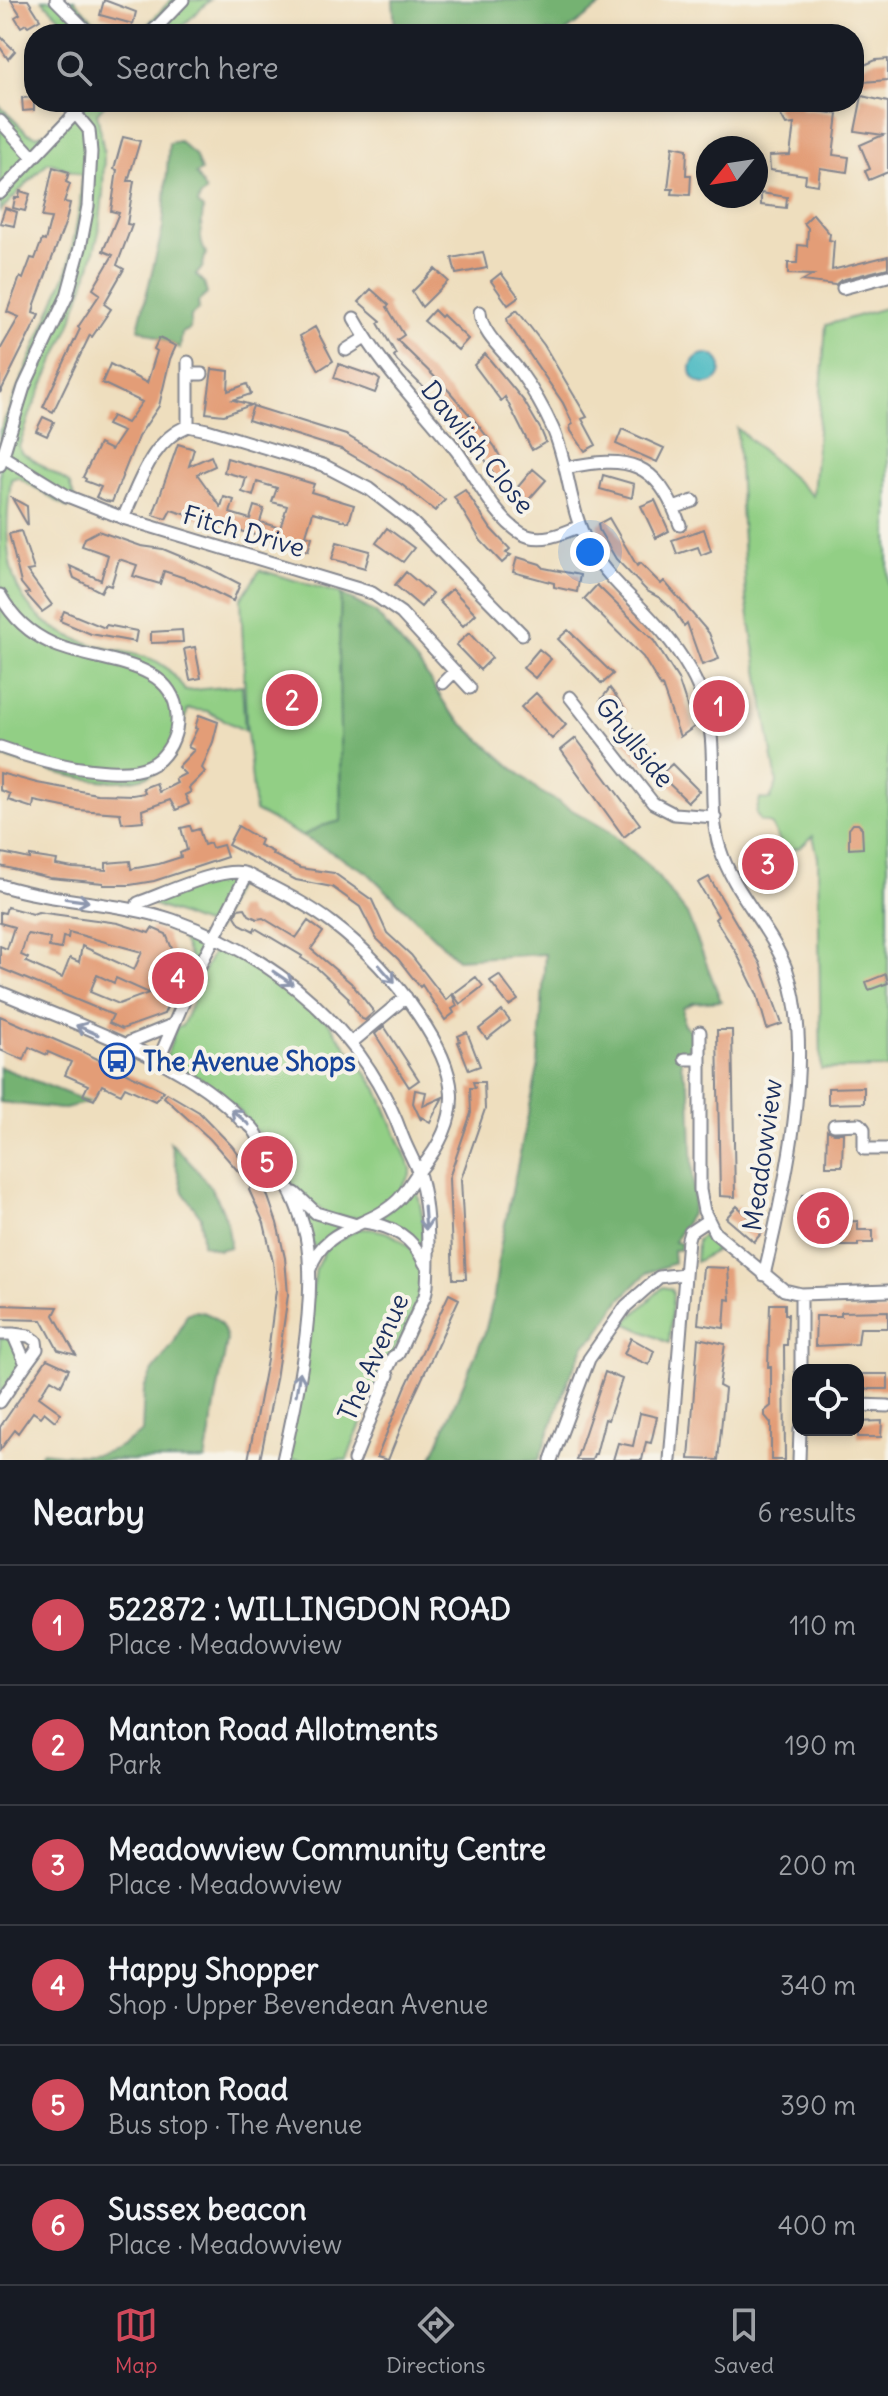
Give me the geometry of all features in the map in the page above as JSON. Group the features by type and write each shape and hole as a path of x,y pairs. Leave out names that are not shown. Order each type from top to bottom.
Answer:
{"street":[{"path":"56,0 80,24"},
{"path":"160,24 183,0"},
{"path":"0,193 75,113 89,130 91,152 88,206 80,248 67,296 24,387 1,461"},
{"path":"0,121 32,156"},
{"path":"843,288 888,276"},
{"name":"Meadowview","path":"480,312 484,325 539,401 557,439 580,526 591,550 606,572 672,642 699,690 711,732 715,817 722,855 780,954 790,980 797,1050 795,1113 764,1275"},
{"name":"Dawlish Close","path":"354,318 398,383 456,450 509,524 525,535 540,537 560,534 580,526"},
{"path":"346,350 365,338"},
{"path":"188,426 188,368 202,374"},
{"path":"123,518 158,447 188,426 323,465 369,489 413,523 522,634"},
{"path":"565,468 608,460 631,464 656,481 674,508 680,525"},
{"name":"Fitch Drive","path":"1,461 67,496 123,518 372,593 401,613 470,688"},
{"path":"674,508 693,501"},
{"path":"0,595 13,616"},
{"path":"0,608 33,634 62,648 154,675 172,694 177,707 177,724 168,750 155,763 137,771 102,771 57,764 0,747"},
{"path":"443,683 455,671"},
{"name":"Ghyllside","path":"570,697 653,803 674,814 715,817"},
{"path":"136,910 138,903 231,871 247,874 331,922 372,958 406,997 444,1058 451,1087 451,1109 444,1133 395,1202 322,1246 310,1269"},
{"path":"158,1061 172,1025 247,874"},
{"name":"The Avenue","path":"0,885 34,894 136,910 216,938 303,992 332,1019 389,1101 419,1172 425,1210 428,1271 425,1296 398,1354 393,1357 354,1460"},
{"name":"The Avenue","path":"0,992 158,1061 198,1083 247,1122 262,1140 263,1147 295,1194 309,1208 324,1217 392,1228 418,1250 428,1271"},
{"path":"351,1043 406,997"},
{"path":"127,1047 130,1042 172,1025"},
{"path":"700,1032 700,1190 708,1220 726,1243 784,1290 801,1294 888,1291"},
{"path":"685,1059 699,1059"},
{"path":"834,1125 860,1124 864,1129 864,1153 888,1149"},
{"name":"The Avenue","path":"280,1171 302,1222 310,1269 303,1351 283,1460"},
{"path":"670,1460 688,1235 708,1220"},
{"path":"551,1460 589,1359 626,1306 659,1277 684,1274"},
{"path":"801,1294 801,1364"},
{"path":"6,1334 26,1364"},
{"path":"0,1402 35,1352 37,1343 31,1336 6,1334"},
{"path":"864,1405 888,1406"},
{"path":"799,1460 800,1436"}],"green space":[{"path":"42,0 74,0 97,24 67,24"},
{"path":"171,0 210,0 185,24 148,24"},
{"path":"393,0 608,0 576,24 395,24"},
{"path":"0,106 27,133 37,136 47,132 66,112 98,112 104,152 103,193 99,232 90,267 70,326 32,409 19,447 21,452 69,483 74,497 68,508 18,477 11,479 8,511 10,565 29,607 47,623 71,637 150,658 168,670 185,691 242,685 245,731 207,711 188,709 181,741 171,760 155,772 136,779 88,779 0,756 0,431 68,269 80,206 82,175 48,162 0,211"},
{"path":"179,141 195,155 201,171 196,174 206,192 198,204 203,209 201,237 206,253 202,268 196,275 204,283 207,294 198,302 199,309 191,316 190,329 182,333 180,348 138,328 163,228 169,143"},
{"path":"888,307 888,1068 821,1069 818,857 813,836 801,847 785,851 771,824 760,821 756,813 760,799 770,800 777,783 746,599 737,428 813,496 826,325"},
{"path":"260,570 341,594 341,821 302,836 255,811 246,722 241,599"},
{"path":"341,594 376,613 422,668 449,710 464,725 539,791 607,830 649,866 687,914 721,1001 693,1003 683,1008 683,1024 692,1036 692,1044 681,1054 681,1065 690,1092 694,1204 674,1242 681,1243 680,1250 673,1250 674,1263 647,1273 621,1299 596,1336 585,1345 569,1378 539,1460 431,1460 485,1332 494,1296 500,1248 538,1068 545,954 457,959 367,872 302,836 341,821"},
{"path":"240,874 217,929 147,902"},
{"path":"181,931 205,942 207,946 197,965 193,965 180,936"},
{"path":"221,949 275,979 328,1022 377,1088 411,1169 411,1174 390,1204 360,1218 330,1216 299,1194 269,1146 238,1109 202,1080 168,1059 176,1028 182,1026 203,980 200,978 212,954"},
{"path":"0,1067 89,1102 61,1109 0,1102"},
{"path":"170,1142 202,1176 219,1202 229,1231 230,1247 218,1250 202,1244 201,1217 183,1192"},
{"path":"416,1184 423,1219 422,1247 379,1219"},
{"path":"305,1211 339,1225 317,1248 313,1246"},
{"path":"358,1229 392,1235 410,1248 420,1269 417,1302 377,1386 347,1460 287,1460 316,1268 326,1248"},
{"path":"702,1236 718,1249 696,1262 697,1240"},
{"path":"663,1287 672,1289 673,1294 669,1343 625,1323"},
{"path":"193,1311 216,1319 227,1341 205,1460 36,1460 42,1452 84,1455 106,1452 142,1432 144,1389 152,1372 174,1343 187,1314"},
{"path":"0,1338 9,1338 22,1360 0,1396"}],"water":[{"path":"706,354 712,355 720,363 720,375 712,383 706,384 700,383 692,375 691,369 692,363 700,355"}],"building":[{"path":"11,0 28,0 40,19 21,27 15,17 20,14"},
{"path":"104,0 136,12 133,24 100,15"},
{"path":"0,36 15,51 8,59 0,47"},
{"path":"888,59 888,80 864,82 864,65"},
{"path":"864,96 888,102 888,172 869,180 865,171 870,169 860,145 883,135 855,131 859,112 864,112"},
{"path":"779,112 838,114 833,155 849,157 847,172 820,168 818,185 805,183 806,175 770,170 769,156 790,155 794,124 786,125"},
{"path":"123,137 140,141 128,181 134,181 127,224 132,225 117,265 124,269 104,304 111,309 92,337 90,335 53,412 43,407 80,329 78,327 100,294 93,289 113,255 103,251 119,213 111,211 117,170 114,169"},
{"path":"673,146 687,149 686,175 691,175 690,195 672,194 673,189 668,189"},
{"path":"53,167 69,172 66,182 70,184 64,202 70,203 66,221 35,304 33,313 39,315 0,393 0,350 19,317 7,312 20,277 23,279 31,258 35,259 42,240 45,241 51,218 42,217"},
{"path":"20,191 30,194 25,211 13,208"},
{"path":"768,194 787,197 786,208 768,206"},
{"path":"5,208 17,212 14,226 0,223"},
{"path":"813,214 830,234 829,240 834,241 832,270 888,256 888,268 841,280 835,285 802,281 813,275 788,274 788,263 797,263 798,245 807,246 808,228 804,223"},
{"path":"483,252 487,268 456,274 452,258"},
{"path":"435,269 448,281 422,307 412,292"},
{"path":"501,273 519,297 508,305 491,281"},
{"path":"371,289 389,305 387,307 404,335 397,340 474,420 495,447 509,474 498,481 483,456 444,408 397,361 378,323 381,321 359,302"},
{"path":"434,310 468,339 458,350 424,321"},
{"path":"517,310 544,345 587,417 582,419 596,445 585,451 571,431 573,424 563,403 508,323 507,318"},
{"path":"315,327 333,361 319,370 300,336"},
{"path":"159,338 176,346 159,406 138,437 112,502 106,501 96,497 101,487 85,481 83,477 99,444 111,450 123,432 107,425 112,416 127,423 142,402 102,383 110,364 147,383"},
{"path":"485,354 524,401 546,442 532,450 505,397 501,401 474,365"},
{"path":"339,364 380,380 375,393 334,378"},
{"path":"212,369 229,371 228,391 247,384 251,394 233,400 251,405 224,415 206,413"},
{"path":"253,406 346,435 411,473 445,500 435,511 401,484 341,449 248,420"},
{"path":"43,417 54,422 47,436 36,431"},
{"path":"622,429 664,448 657,462 616,444"},
{"path":"178,444 194,449 189,466 211,456 215,466 197,474 221,507 224,497 234,500 230,513 250,519 254,506 264,509 260,522 280,528 287,506 272,502 277,488 257,482 253,496 242,492 246,478 224,472 227,458 314,484 311,492 354,505 349,522 313,512 306,535 312,537 308,551 171,510 166,519 153,515"},
{"path":"533,469 546,480 524,505 512,494"},
{"path":"603,475 634,484 632,498 600,489"},
{"path":"465,490 491,529 510,549 506,553 511,555 502,563 481,541 454,497"},
{"path":"12,498 27,506 28,526"},
{"path":"655,500 669,531 656,538 641,506"},
{"path":"609,518 637,566 640,563 661,584 664,581 709,633 719,659 702,665 687,623 684,626 674,611 647,591 616,559 599,530 598,524"},
{"path":"387,528 414,548 403,562 376,543"},
{"path":"704,529 711,551 701,555 698,547 677,554 672,540"},
{"path":"21,531 34,570 27,571 52,605 42,612 26,594 29,593 21,583 9,534"},
{"path":"98,531 141,546 163,549 240,584 233,601 191,580 164,571 160,584 133,576 137,565 119,559 111,586 105,584 101,592 74,578 70,566 101,580 108,555 82,546 85,538"},
{"path":"337,542 370,551 365,568 332,559"},
{"path":"517,557 544,568 580,575 577,592 513,572"},
{"path":"406,572 432,594 421,607 395,585"},
{"path":"597,585 654,641 678,679 694,727 680,737 662,686 643,657 584,599"},
{"path":"452,589 476,614 463,626 439,601"},
{"path":"64,611 105,628 106,625 137,631 135,642 91,634 60,621"},
{"path":"182,630 183,642 151,643 151,632"},
{"path":"568,630 613,674 602,684 558,639"},
{"path":"469,633 492,658 480,670 456,645"},
{"path":"195,647 201,678 190,680 184,649"},
{"path":"539,649 551,659 535,678 523,668"},
{"path":"610,688 627,711 622,714 654,757 643,765 618,734 616,729 620,727 600,701"},
{"path":"536,693 566,725 552,739 521,707"},
{"path":"199,715 218,722 202,768 205,772 189,788 191,792 185,795 189,804 176,810 170,800 142,810 143,821 122,823 120,813 78,810 34,801 33,808 8,800 10,794 0,790 0,773 97,794 145,793 143,788 156,783 159,792 177,783 175,779 185,774 178,767 194,750 188,747 197,729"},
{"path":"576,738 640,824 624,837 561,750"},
{"path":"672,764 699,791 688,802 660,775"},
{"path":"853,824 862,828 863,848 849,849 849,829"},
{"path":"190,826 192,831 199,829 204,845 210,843 212,848 223,845 227,857 154,881 130,885 50,878 0,866 2,853 30,859 30,856 57,860 56,865 73,868 106,870 106,863 130,861 131,869 159,864 181,857 180,853 187,850 181,828"},
{"path":"238,826 261,840 259,845 272,854 300,868 334,873 372,900 387,933 411,955 446,1000 452,994 457,1006 452,1009 454,1013 445,1020 422,985 420,987 376,938 360,907 332,887 296,880 228,845"},
{"path":"767,843 786,879 772,887 751,852"},
{"path":"709,877 760,963 782,1024 767,1029 757,994 698,883"},
{"path":"7,907 33,914 38,912 118,923 149,933 152,928 166,934 182,973 164,1014 122,1029 109,1023 113,1015 0,968 0,946 7,949 14,927 0,923 0,912 5,913","holes":["69,932 142,952 134,970 82,946 79,962 70,958 62,978 26,962 28,958 21,955 27,934 50,938 49,947 61,949 63,937 68,938","97,975 114,983 116,978 149,993 119,1004 90,992"]},
{"path":"245,908 249,915 263,918 296,938 308,921 323,932 311,949 351,983 374,1012 362,1019 349,998 302,956 255,928 254,931 240,924 235,916 238,909"},
{"path":"886,974 888,983 869,990 866,982"},
{"path":"499,975 518,1000 509,1006 490,981"},
{"path":"476,977 483,986 460,1004 453,994"},
{"path":"502,1011 510,1021 487,1039 479,1029"},
{"path":"0,1016 164,1091 155,1101 125,1087 121,1094 102,1085 94,1100 83,1095 88,1085 65,1075 71,1062 29,1047 24,1060 0,1050"},
{"path":"384,1026 419,1080 409,1087 375,1034"},
{"path":"717,1030 732,1030 735,1197 720,1196"},
{"path":"467,1032 480,1066 469,1070 458,1042 458,1036"},
{"path":"473,1082 484,1082 485,1109 461,1179 466,1279 453,1279 449,1178 471,1113 470,1088 475,1088"},
{"path":"864,1087 864,1103 828,1104 828,1088"},
{"path":"415,1090 426,1092 423,1106 443,1097 430,1122 421,1117 421,1120 413,1103"},
{"path":"167,1093 199,1112 232,1146 267,1194 277,1223 285,1258 288,1295 260,1460 248,1460 267,1360 276,1290 264,1223 249,1190 252,1187 210,1139 164,1097"},
{"path":"827,1130 843,1133 842,1166 826,1166"},
{"path":"802,1195 833,1196 833,1214 841,1222 858,1221 858,1230 873,1230 873,1243 829,1246 825,1242 814,1242 813,1230 808,1226 808,1206 800,1204"},
{"path":"737,1206 764,1230 754,1242 726,1218"},
{"path":"703,1267 728,1268 730,1300 726,1299 724,1328 698,1324"},
{"path":"449,1294 459,1299 388,1460 377,1457 405,1388"},
{"path":"770,1304 785,1304 785,1314 788,1314 787,1345 784,1345 785,1460 771,1460 771,1423 765,1416 765,1411 771,1406 771,1367 768,1367"},
{"path":"0,1305 58,1307 54,1315 76,1355 58,1350 42,1320 0,1319"},
{"path":"888,1311 888,1328 860,1328 858,1344 815,1346 816,1316"},
{"path":"631,1338 654,1351 649,1365 624,1354"},
{"path":"698,1338 725,1344 719,1386 725,1389 718,1460 689,1459"},
{"path":"47,1359 69,1369 61,1385 51,1379 39,1397 61,1413 55,1421 44,1412 40,1417 33,1412 18,1433 15,1430 0,1450 0,1427"},
{"path":"605,1372 622,1379 608,1420 605,1419 596,1454 592,1460 576,1460"},
{"path":"864,1374 888,1374 888,1389 864,1389"},
{"path":"640,1413 657,1417 651,1443 646,1442 642,1460 613,1460 618,1443 633,1446"},
{"path":"882,1421 881,1437 858,1437 864,1436 864,1422"}],"place":[{"name":"Manton Road Allotments","path":"292,700"},
{"name":"522872 : WILLINGDON ROAD","path":"719,706"},
{"name":"Meadowview Community Centre","path":"768,864"},
{"name":"Happy Shopper","path":"178,978"},
{"name":"The Avenue Shops","path":"117,1061"},
{"name":"Manton Road","path":"267,1162"},
{"name":"Sussex beacon","path":"823,1218"}]}
